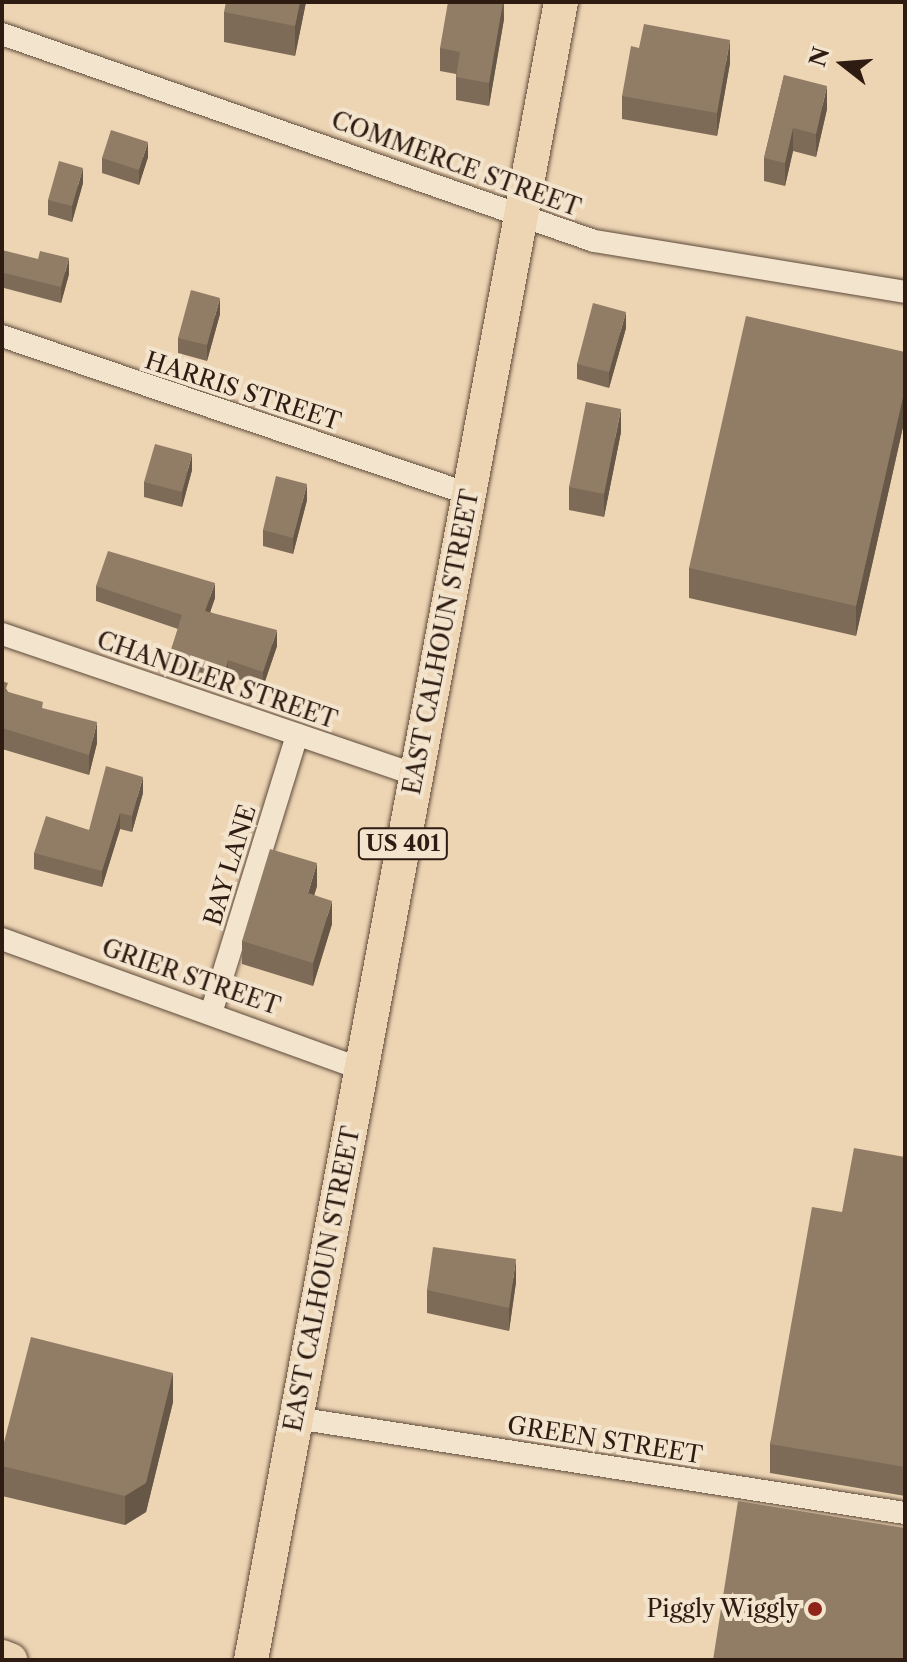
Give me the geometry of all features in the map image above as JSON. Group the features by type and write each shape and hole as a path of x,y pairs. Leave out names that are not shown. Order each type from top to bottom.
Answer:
{"main road":[{"name":"EAST CALHOUN STREET","path":"251,1660 561,2"},
{"path":"2,1657 10,1660"}],"street":[{"name":"COMMERCE STREET","path":"2,34 594,241 905,292"},
{"name":"HARRIS STREET","path":"2,336 468,494"},
{"name":"CHANDLER STREET","path":"2,634 416,775"},
{"name":"BAY LANE","path":"212,1010 297,735"},
{"name":"GRIER STREET","path":"2,939 212,1010 361,1069"},
{"name":"GREEN STREET","path":"296,1418 905,1513"}],"building":[{"path":"226,2 300,2 295,26 224,12"},
{"path":"448,2 503,2 489,83 456,77 460,52 440,48"},
{"path":"644,24 730,40 717,113 622,96 631,46 639,48"},
{"path":"784,75 827,86 816,134 793,128 785,163 764,158"},
{"path":"111,130 148,142 139,170 102,158"},
{"path":"59,161 83,168 72,206 48,200"},
{"path":"2,250 38,259 40,251 69,258 61,287 4,273 2,280"},
{"path":"191,290 220,298 207,345 178,338"},
{"path":"593,303 626,312 609,372 577,364"},
{"path":"746,316 905,352 905,388 856,606 689,568"},
{"path":"586,402 621,409 604,494 569,487"},
{"path":"155,444 192,454 182,492 144,482"},
{"path":"276,476 307,484 293,538 263,530"},
{"path":"108,551 215,583 205,611 277,630 263,672 228,660 225,672 171,650 182,615 96,586"},
{"path":"2,681 8,683 5,691 43,702 42,708 97,722 89,755 2,728"},
{"path":"106,766 143,777 132,816 120,813 102,871 34,853 46,816 89,830"},
{"path":"270,849 317,863 308,893 332,901 313,963 242,941"},
{"path":"854,1148 905,1157 905,1467 770,1444 812,1207 842,1212"},
{"path":"433,1247 516,1259 509,1308 427,1290"},
{"path":"31,1337 173,1373 146,1483 125,1496 2,1466 2,1450"},
{"name":"Piggly Wiggly","path":"738,1501 905,1528 905,1660 713,1660"}],"place":[{"name":"Piggly Wiggly","path":"815,1609"}]}
